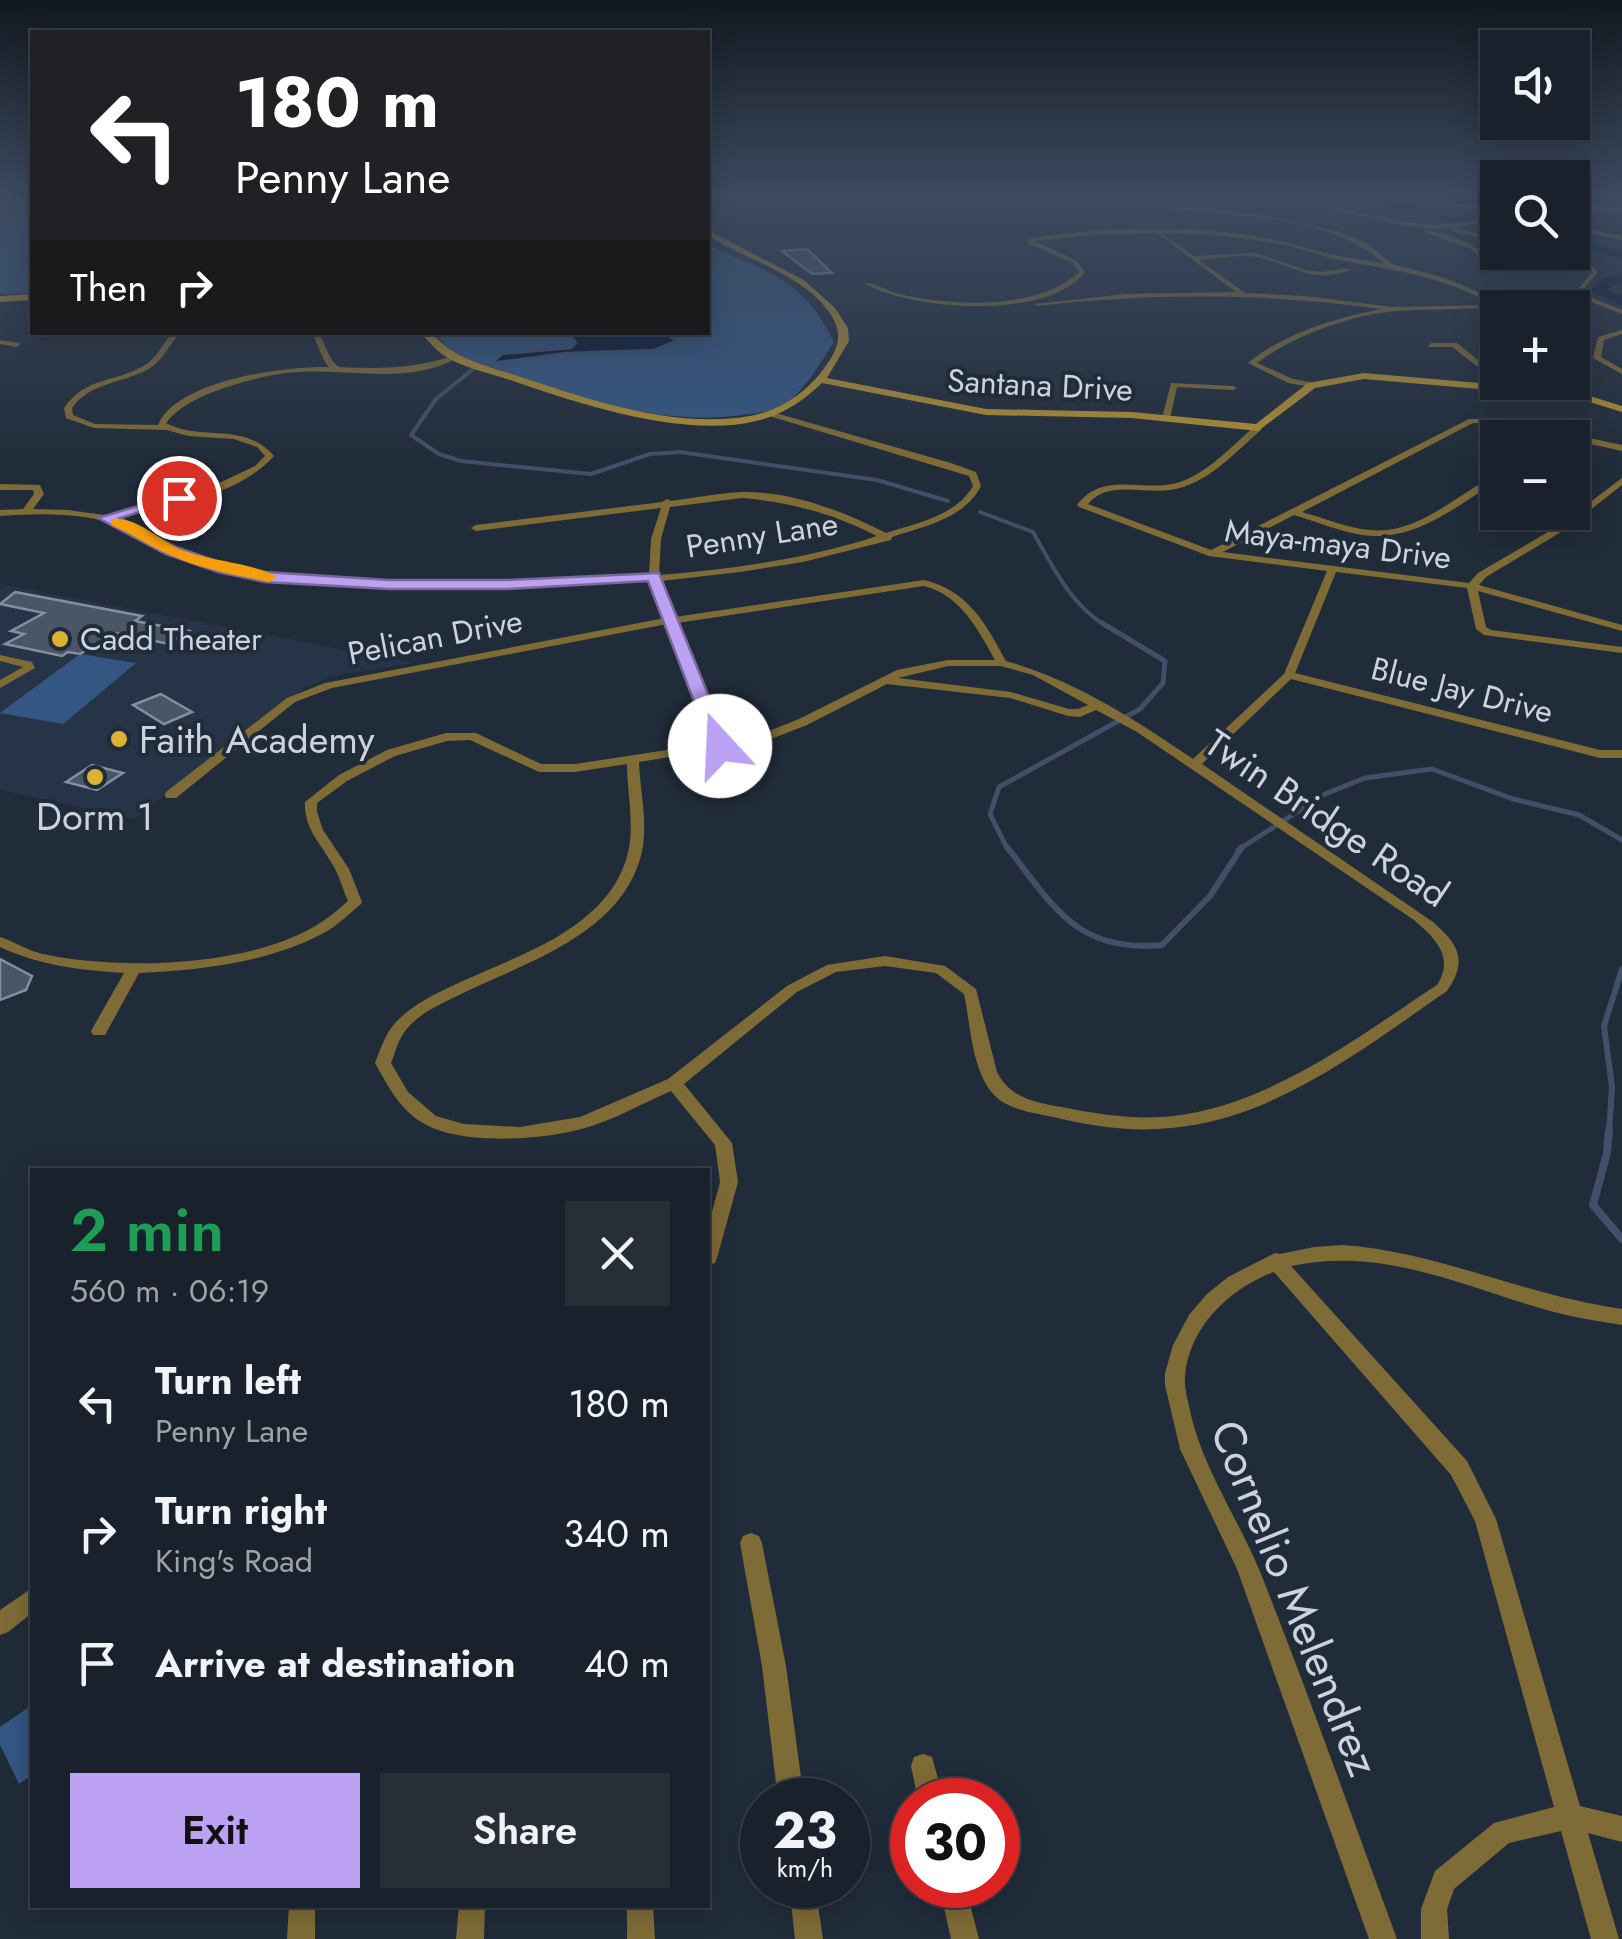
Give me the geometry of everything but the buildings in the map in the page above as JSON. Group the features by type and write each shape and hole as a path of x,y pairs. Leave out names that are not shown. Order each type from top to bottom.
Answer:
{"street":[{"path":"428,335 455,357 610,410 694,420 772,414 807,398 844,343 844,329 806,286"},
{"path":"875,286 894,295 998,308 1100,298 1244,295 1394,309"},
{"path":"950,304 1034,298 1062,286"},
{"path":"1232,286 1244,295"},
{"path":"1582,286 1576,294 1622,312"},
{"path":"0,298 30,296"},
{"path":"1361,304 1378,312"},
{"path":"1480,307 1394,309 1347,318 1274,348 1252,363 1290,381 1312,385 1364,376 1480,387"},
{"path":"1619,334 1601,339 1598,358 1622,372"},
{"path":"105,518 241,477 264,465 270,456 257,443 242,438 166,428 94,426 69,416 68,408 78,393 152,364 175,335"},
{"path":"316,335 328,363 338,370"},
{"path":"0,342 16,345"},
{"path":"1431,346 1454,345 1480,366"},
{"path":"166,428 161,424 179,405 216,388 276,372 402,370 455,357"},
{"name":"Santana Drive","path":"821,380 986,412 1166,418 1258,428"},
{"path":"1166,418 1174,385 1233,388"},
{"name":"Maya-maya Drive","path":"1312,385 1177,487 1097,492 1085,498 1082,505 1212,554 1472,586 1622,628"},
{"path":"1590,399 1622,410"},
{"name":"Penny Lane","path":"0,514 105,518 132,527 171,550 224,569 265,577 507,585 784,563 888,538 965,505 977,486 973,474 772,414"},
{"path":"1212,554 1472,421 1480,421"},
{"path":"1590,441 1622,448"},
{"path":"1622,481 1562,528 1482,575 1472,586 1481,629 1488,633 1622,650"},
{"path":"0,487 37,487 39,494 26,512"},
{"path":"1296,513 1366,532 1386,533 1409,528 1480,487"},
{"path":"476,528 742,495 783,497 856,520 888,538"},
{"path":"668,502 656,539 654,576 668,621 692,669 720,746"},
{"path":"1193,766 1289,675 1332,570"},
{"name":"Pelican Drive","path":"171,796 291,700 329,686 668,621 924,583 948,589 982,628 1002,663"},
{"path":"0,658 30,666 0,685"},
{"path":"0,942 63,964 135,967 204,963 288,944 342,917 354,902 341,866 315,833 309,816 311,802 343,778 391,752 446,737 472,736 539,768 633,760 758,739 803,722 882,680 925,666 1002,663"},
{"name":"Twin Bridge Road","path":"633,760 638,836 622,884 593,918 551,948 425,1006 395,1032 384,1063 402,1096 430,1120 464,1130 520,1133 584,1123 674,1083 792,989 832,968 885,961 940,969 971,992 987,1072 1004,1096 1106,1124 1181,1122 1264,1100 1294,1086 1442,988 1454,965 1441,935 1141,729 1037,673 1002,663"},
{"name":"Blue Jay Drive","path":"1289,675 1600,754 1622,754"},
{"path":"882,680 1011,695 1068,712 1100,707"},
{"path":"99,1031 135,967"},
{"path":"674,1083 723,1143 729,1182 710,1251"},
{"name":"Cornelio Melendrez","path":"1382,1939 1246,1565 1185,1443 1174,1376 1188,1329 1230,1284 1275,1260 1344,1252 1420,1265 1584,1314 1622,1317"},
{"path":"1275,1260 1459,1468 1485,1519 1605,1939"},
{"path":"751,1543 774,1666 787,1778"},
{"path":"0,1624 30,1601"},
{"path":"923,1766 926,1778"},
{"path":"1435,1939 1434,1909 1444,1880 1503,1832 1568,1816 1622,1829"},
{"path":"301,1939 302,1908"},
{"path":"470,1939 472,1908"},
{"path":"640,1908 641,1939"},
{"path":"805,1908 809,1939"},
{"path":"958,1908 965,1939"}],"shaded area":[{"path":"0,286 30,286 30,293 0,294"},
{"path":"710,286 791,286 810,304 834,342 801,390 787,403 766,412 707,418 639,412 605,404 451,351 436,335 710,335"},
{"path":"570,335 668,335 676,341 654,350 567,353 492,363 502,354 571,348 576,343"},
{"name":"Faith Academy","path":"0,584 414,663 335,676 304,688 134,819 0,790"},
{"path":"80,654 136,663 63,724 0,713"},
{"path":"30,1706 30,1776 19,1784 0,1745 0,1727"}],"waterway":[{"path":"1602,286 1597,292 1622,300"},
{"path":"472,370 436,399 411,435 439,454 461,461 591,474 650,454 680,452 877,480 948,501"},
{"path":"980,512 1033,532 1072,596 1106,626"},
{"path":"1008,850 990,814 999,787 1140,709 1163,683 1165,661 1102,623"},
{"path":"1242,848 1325,794 1365,778 1432,769 1513,799 1579,815 1622,840"},
{"path":"1007,847 1070,922 1109,942 1133,946 1162,945 1210,896 1242,848"},
{"path":"1238,850 1242,848"},
{"path":"1609,1132 1612,1087 1604,1026 1622,969"},
{"path":"1609,1130 1593,1205 1622,1239"}],"slow traffic":[{"path":"116,522 171,550 224,569 269,577"}],"place":[{"name":"Cadd Theater","path":"60,639"},
{"name":"Faith Academy","path":"119,739"},
{"name":"Dorm 1","path":"95,777"}],"route":[{"path":"179,498 105,518 132,527 171,550 224,569 265,577 507,585 654,576 668,621 692,669 720,746"}]}
